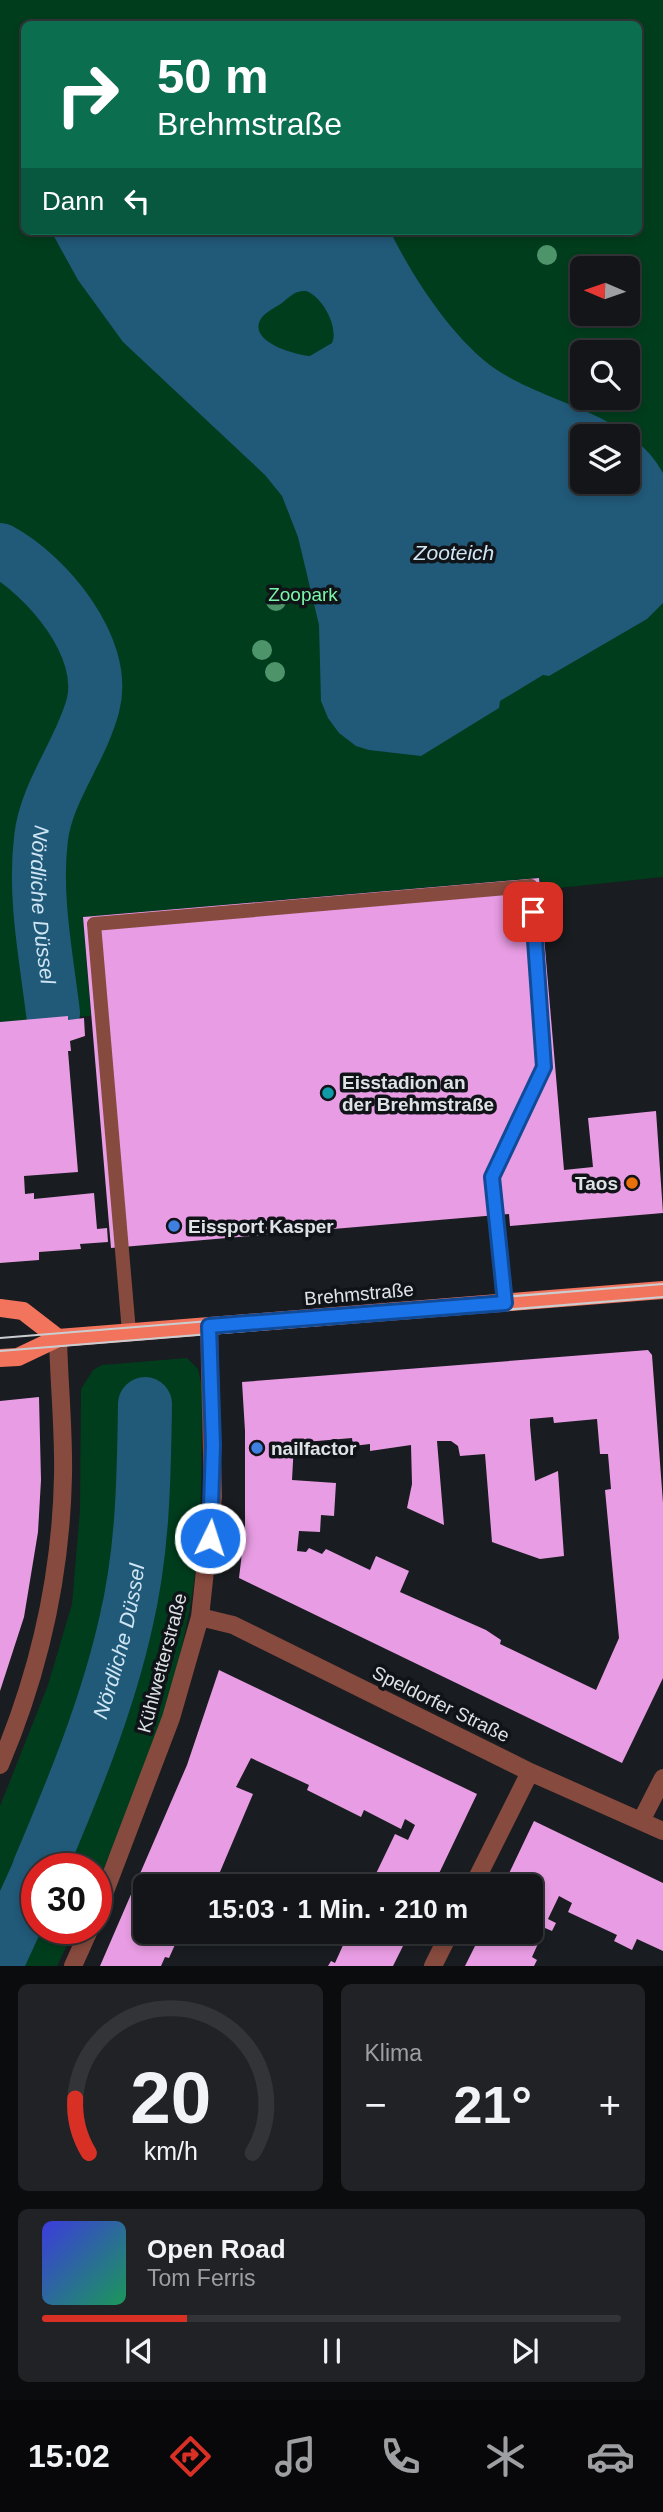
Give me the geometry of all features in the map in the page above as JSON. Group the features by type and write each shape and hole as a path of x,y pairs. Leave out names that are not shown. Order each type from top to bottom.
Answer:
{"main road":[{"name":"Brehmstraße","path":"0,1358 18,1357 58,1338 663,1290"},
{"path":"0,1308 23,1311 58,1338"}],"street":[{"name":"Kühlwetterstraße","path":"112,1873 171,1718 200,1617 213,1497 209,1326"},
{"path":"0,1765 37,1657 55,1583 63,1478 58,1338"},
{"name":"Speldorfer Straße","path":"200,1617 233,1625 530,1772 663,1831"},
{"path":"479,1874 530,1772"},
{"path":"641,1821 663,1778"},
{"path":"73,1966 83,1944"},
{"path":"433,1966 444,1944"}],"lane":[{"path":"129,1332 94,924 531,886 544,1067 492,1177 505,1303"}],"green space":[{"name":"Zoopark","path":"0,0 663,0 663,877 540,890 538,878 83,917 91,1016 0,1022"},
{"path":"187,1358 198,1369 202,1387 201,1494 191,1599 173,1683 160,1725 110,1853 21,1853 21,1944 68,1944 57,1966 0,1966 0,1806 48,1685 72,1604 80,1510 81,1389 93,1370 102,1365"}],"water":[{"name":"Zooteich","path":"53,235 392,235 436,307 481,358 518,382 570,404 570,410 583,410 612,424 570,424 570,494 640,494 640,445 649,453 663,473 663,603 647,619 500,701 499,708 421,756 356,746 339,733 328,718 321,701 319,625 298,537 282,496 265,475 123,342 78,280","holes":["306,291 318,299 328,313 334,336 332,343 310,356 273,345 260,332 259,325 263,316 290,296"]}],"building":[{"name":"Eisstadion an der Brehmstraße","path":"539,878 564,1170 593,1167 588,1118 656,1111 663,1213 510,1226 509,1214 111,1248 83,917"},
{"path":"68,1016 68,1020 84,1018 85,1036 70,1041 71,1051 68,1051 78,1172 24,1176 25,1194 34,1193 34,1199 94,1193 97,1229 107,1228 108,1242 80,1244 81,1249 39,1252 39,1260 0,1263 0,1022"},
{"path":"648,1350 652,1355 663,1503 663,1678 622,1763 239,1578 245,1527 242,1382","holes":["553,1417 554,1423 597,1419 600,1454 608,1454 611,1489 605,1490 619,1638 596,1690 500,1644 501,1640 486,1630 400,1592 409,1571 376,1556 370,1570 326,1549 322,1554 309,1548 306,1552 297,1551 299,1531 320,1532 321,1515 334,1516 336,1483 292,1480 294,1443 352,1438 353,1446 370,1444 370,1451 411,1445 412,1484 407,1508 444,1525 437,1441 451,1441 458,1446 460,1456 485,1454 492,1542 540,1559 564,1556 558,1471 535,1481 530,1419"]},
{"path":"39,1397 41,1480 38,1532 24,1617 0,1691 0,1401"},
{"path":"219,1670 477,1794 439,1874 376,1874 395,1834 408,1840 415,1825 405,1819 401,1829 364,1810 361,1817 307,1790 309,1785 251,1758 236,1787 253,1794 219,1874 140,1874 187,1765"},
{"path":"534,1821 663,1883 663,1951 637,1939 632,1950 614,1941 617,1935 568,1912 572,1903 559,1896 548,1919 556,1923 552,1931 545,1928 543,1932 543,1874 509,1874"},
{"path":"133,1890 133,1944 175,1944 169,1958 165,1957 161,1966 100,1966 110,1944 112,1944"},
{"path":"344,1944 404,1944 393,1966 328,1966 331,1961 335,1963"},
{"path":"476,1944 538,1944 532,1957 537,1960 534,1966 465,1966"}],"waterway":[{"name":"Nördliche Düssel","path":"0,550 36,577 69,615 91,660 95,683 88,722 50,803 41,838 40,904 53,1013"},
{"name":"Nördliche Düssel","path":"46,1853 99,1716 132,1595 143,1486 145,1404"},
{"name":"Nördliche Düssel","path":"0,1956 21,1910"}],"tram line":[{"path":"0,1338 663,1284"},
{"path":"0,1351 663,1297"}],"place":[{"name":"Eisstadion an der Brehmstraße","path":"328,1093"},
{"name":"Taos","path":"632,1183"},
{"name":"Eissport Kasper","path":"174,1226"},
{"name":"nailfactor","path":"257,1448"}],"route":[{"path":"210,1538 213,1497 213,1394 209,1326 505,1303 492,1177 544,1067 533,912"}]}
